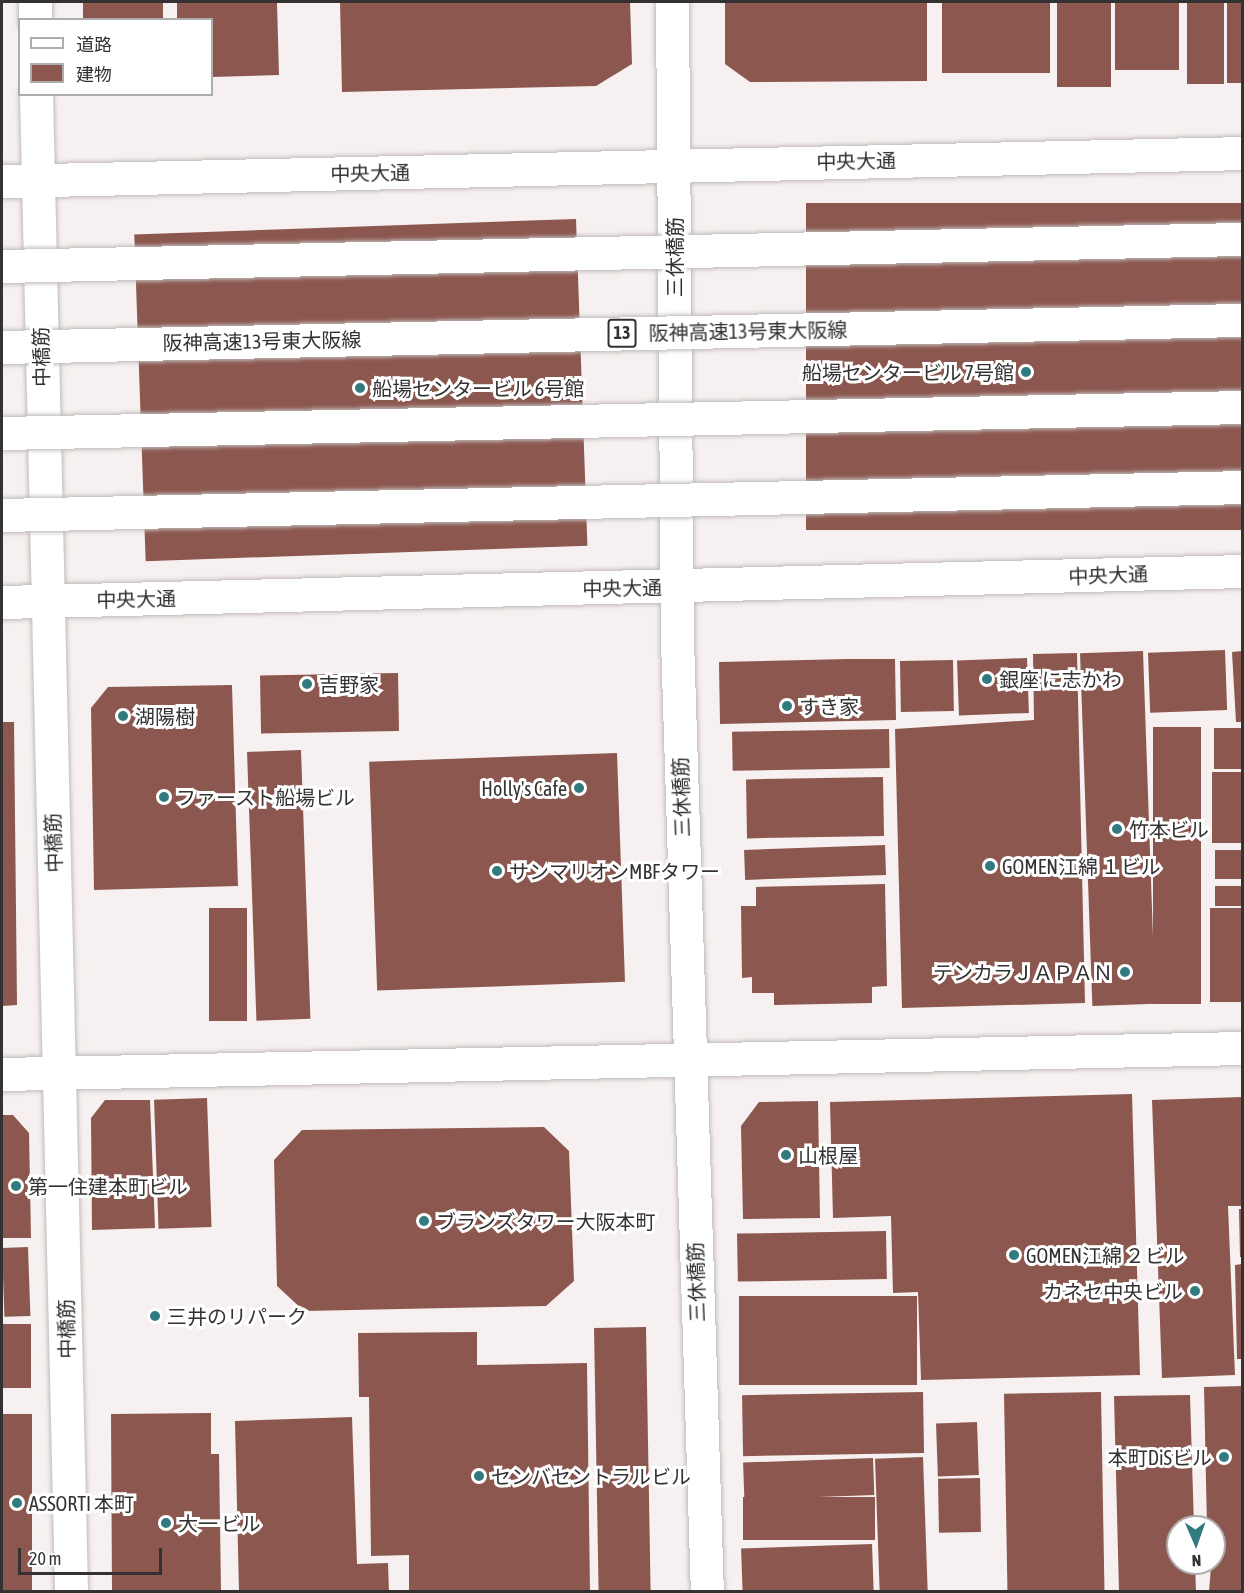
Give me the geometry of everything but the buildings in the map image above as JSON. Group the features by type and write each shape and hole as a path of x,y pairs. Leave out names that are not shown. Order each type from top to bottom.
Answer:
{"main road":[{"path":"35,2 35,18"},
{"name":"三休橋筋","path":"672,2 676,587 688,1060 707,1592"},
{"name":"中橋筋","path":"36,96 45,601 60,1073 71,1592"},
{"name":"中央大通","path":"2,182 1242,153"},
{"path":"2,266 1242,239"},
{"name":"阪神高速13号東大阪線","path":"2,347 1242,320"},
{"path":"2,434 1242,407"},
{"path":"2,515 1242,487"},
{"name":"中央大通","path":"2,602 676,587 1242,571"},
{"path":"2,1074 1242,1048"}],"place":[{"name":"船場センタービル 7号館","path":"1026,372"},
{"name":"船場センタービル 6号館","path":"360,388"},
{"name":"銀座 に志かわ","path":"987,679"},
{"name":"吉野家","path":"307,684"},
{"name":"すき家","path":"787,706"},
{"name":"湖陽樹","path":"123,716"},
{"name":"Holly's Cafe","path":"579,788"},
{"name":"ファースト船場ビル","path":"164,797"},
{"name":"竹本ビル","path":"1117,829"},
{"name":"GOMEN江綿 １ビル","path":"990,866"},
{"name":"サンマリオンMBFタワー","path":"497,871"},
{"name":"テンカラＪＡＰＡＮ","path":"1125,972"},
{"name":"山根屋","path":"786,1155"},
{"name":"第一住建本町ビル","path":"16,1186"},
{"name":"ブランズタワー大阪本町","path":"424,1221"},
{"name":"GOMEN江綿 ２ビル","path":"1014,1255"},
{"name":"カネセ中央ビル","path":"1195,1291"},
{"name":"三井のリパーク","path":"155,1316"},
{"name":"本町DiSビル","path":"1224,1457"},
{"name":"センバセントラルビル","path":"479,1476"},
{"name":"ASSORTI 本町","path":"17,1503"},
{"name":"大一 ビル","path":"166,1523"}]}
